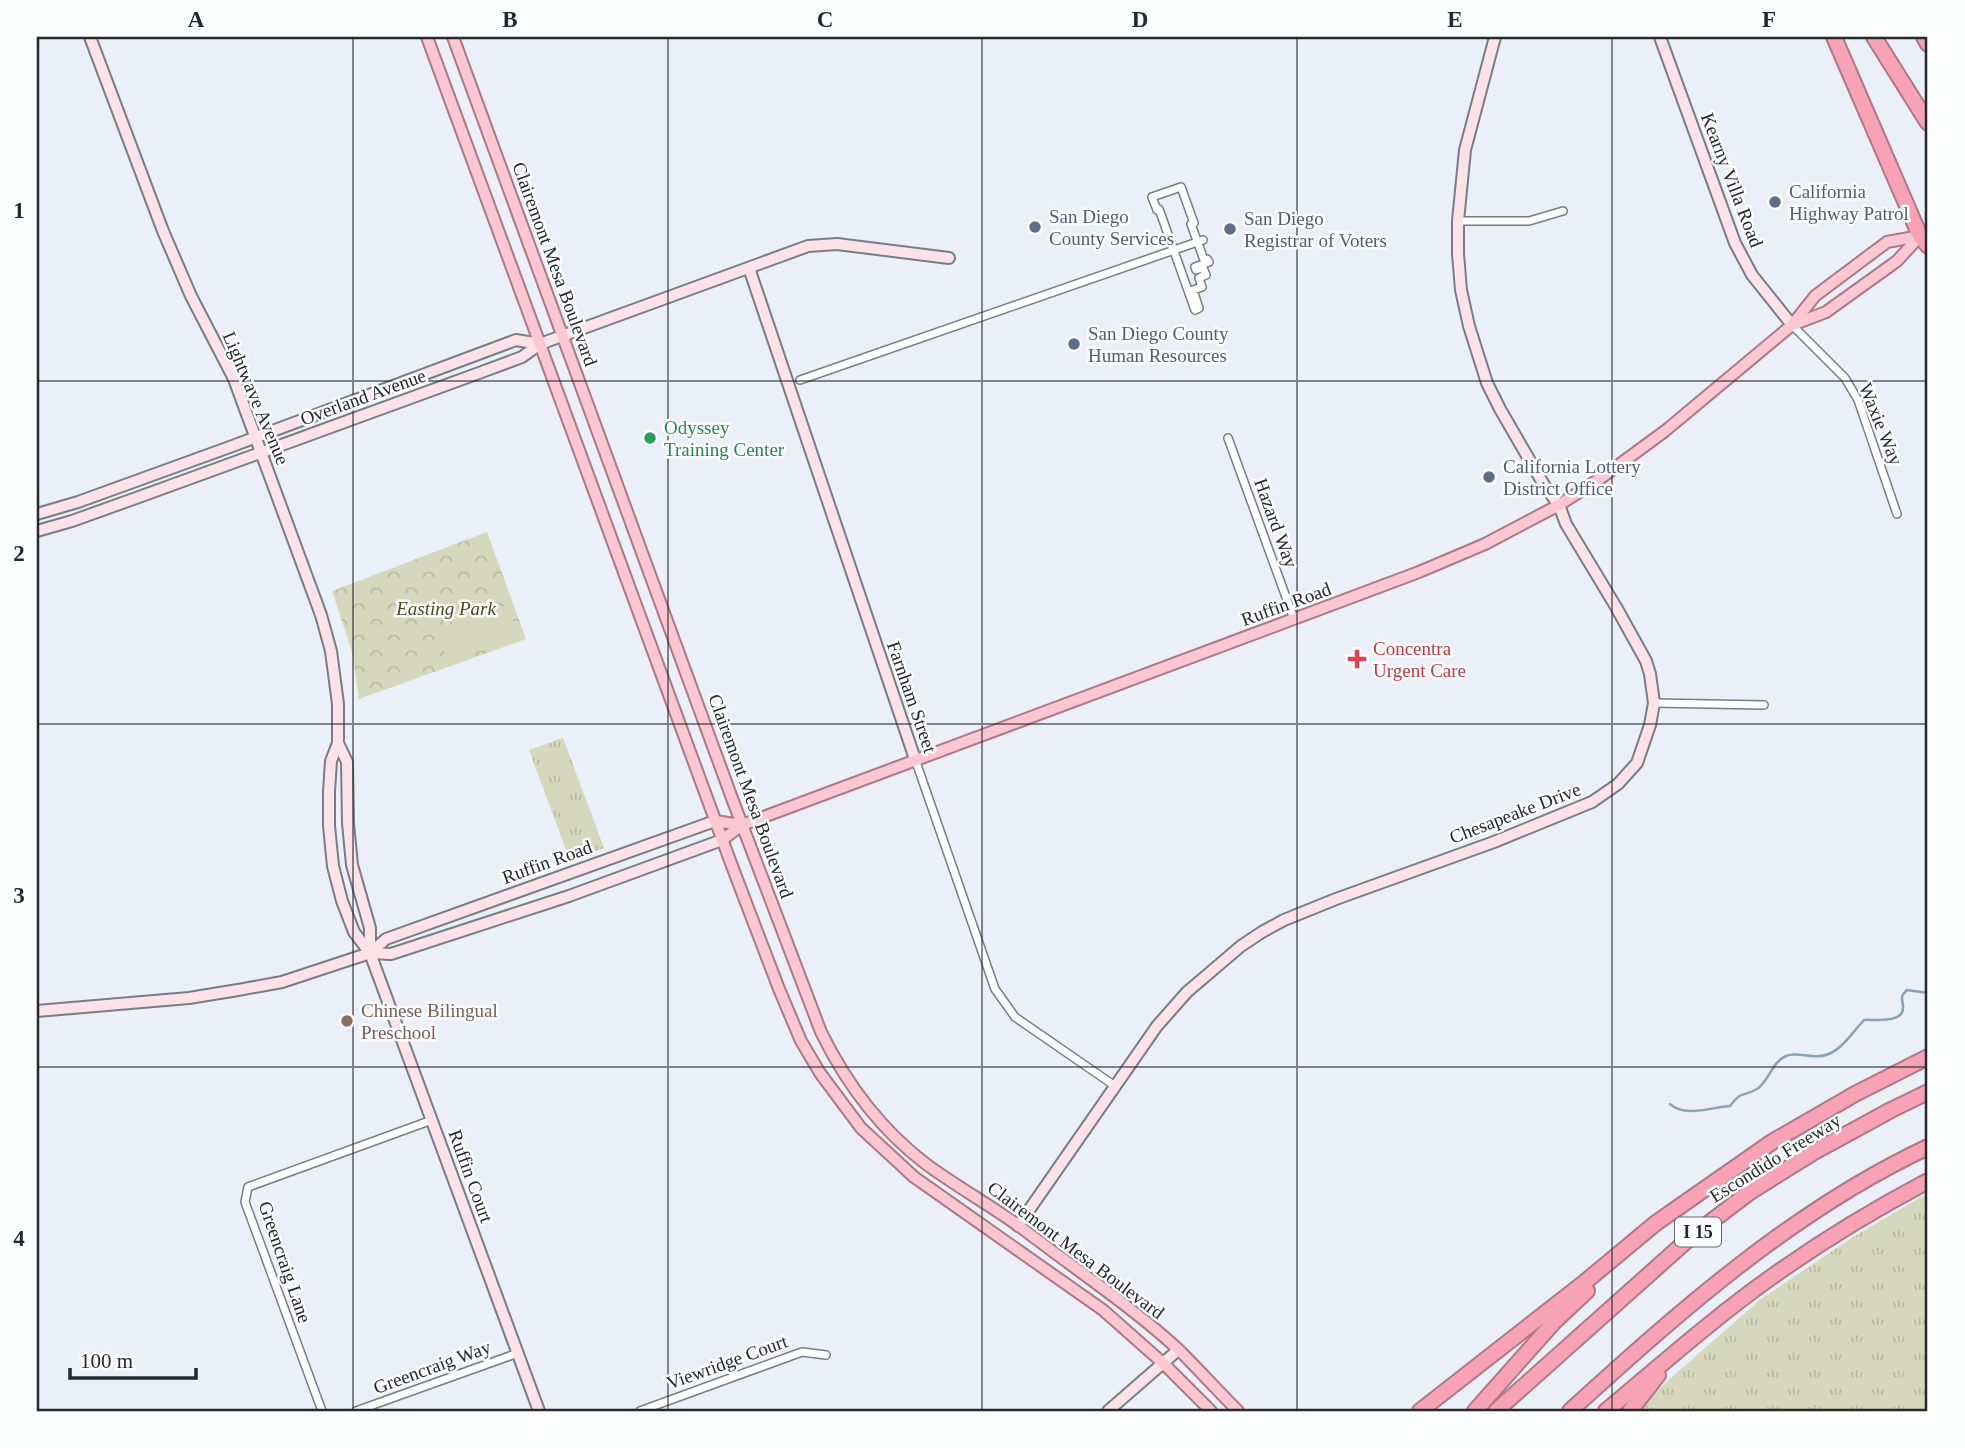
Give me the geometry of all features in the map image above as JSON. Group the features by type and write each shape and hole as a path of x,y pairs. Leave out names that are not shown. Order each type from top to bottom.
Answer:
{"highway":[{"path":"1834,37 1926,238"},
{"path":"1874,37 1928,124"},
{"path":"1924,37 1928,44"},
{"path":"1420,1411 1687,1201 1805,1121 1928,1057"},
{"name":"Escondido Freeway","path":"1496,1411 1692,1236 1750,1192 1814,1152 1928,1092"},
{"name":"I 15","path":"1570,1411 1670,1320 1747,1259 1834,1198 1928,1147"},
{"path":"1606,1411 1772,1276 1896,1198 1928,1181"},
{"path":"1475,1411 1554,1322 1687,1201"},
{"path":"1630,1411 1676,1352"}],"main road":[{"name":"Clairemont Mesa Boulevard","path":"427,37 722,840 801,1041 820,1073 861,1128 914,1177 1089,1298 1164,1364 1211,1411"},
{"name":"Clairemont Mesa Boulevard","path":"453,37 742,825 821,1032 834,1059 877,1119 925,1164 1018,1226 1114,1298 1178,1350 1238,1411"},
{"path":"1792,325 1815,296 1887,242 1926,238"},
{"path":"1792,325 1826,312 1926,238"},
{"name":"Ruffin Road","path":"722,840 742,825 1411,575 1485,544 1559,505 1601,478 1665,431 1792,325"},
{"name":"Ruffin Road","path":"715,821 742,825"}],"street":[{"name":"Lightwave Avenue","path":"90,37 163,231 191,296 234,379 321,615 331,651 338,704 338,743 331,761 328,826 342,901 354,932 370,953"},
{"name":"Chesapeake Drive","path":"1018,1226 1157,1026 1187,992 1241,946 1284,920 1513,835 1592,802 1618,784 1637,763 1654,703 1650,674 1641,650 1487,383 1461,290 1458,221 1465,150 1495,37"},
{"name":"Kearny Villa Road","path":"1660,37 1735,243 1752,275 1792,325"},
{"path":"1181,187 1194,223 1191,224 1201,241 1204,260 1208,259 1209,262 1195,267 1196,270 1203,268 1206,275 1199,278 1202,287 1193,290 1199,308 1195,310 1159,209 1157,210 1152,197 1181,187"},
{"path":"1458,221 1529,221 1563,211"},
{"path":"800,380 1201,241"},
{"name":"Overland Avenue","path":"37,531 72,521 522,357 540,345 808,246 847,245 949,258"},
{"name":"Farnham Street","path":"749,268 995,989 1015,1017 1115,1086"},
{"name":"Waxie Way","path":"1792,325 1845,378 1858,400 1897,513"},
{"name":"Overland Avenue","path":"37,514 78,502 256,438 516,340 540,345"},
{"name":"Hazard Way","path":"1228,438 1294,619"},
{"path":"1654,703 1764,705"},
{"name":"Lightwave Avenue","path":"338,743 347,762 352,865 370,928 370,953"},
{"name":"Ruffin Road","path":"370,953 386,939 715,821"},
{"name":"Ruffin Road","path":"37,1011 189,998 282,982 370,953 391,954 404,950 569,896 722,840"},
{"name":"Ruffin Court","path":"370,953 539,1411"},
{"name":"Greencraig Lane","path":"322,1411 245,1202 248,1187 432,1120"},
{"path":"1108,1411 1178,1350"},
{"name":"Viewridge Court","path":"640,1411 802,1352 826,1355"},
{"name":"Greencraig Way","path":"356,1411 518,1353"}],"green space":[{"name":"Easting Park","path":"487,532 526,639 359,699 352,652 332,591"},
{"path":"501,606 508,607 517,631 513,639 456,659 446,657 438,634 441,629"},
{"path":"563,738 604,848 570,861 529,750"},
{"path":"1928,1193 1928,1411 1638,1411 1666,1382 1761,1299 1853,1237"}],"waterway":[{"path":"1670,1104 1691,1111 1730,1106 1740,1096 1761,1086 1777,1063 1786,1056 1829,1054 1842,1045 1864,1020 1899,1016 1903,1006 1902,996 1907,990 1928,993"}],"place":[{"name":"California Highway Patrol","path":"1775,202"},
{"name":"San Diego County Services","path":"1035,227"},
{"name":"San Diego Registrar of Voters","path":"1230,229"},
{"name":"San Diego County Human Resources","path":"1074,344"},
{"name":"Odyssey Training Center","path":"650,438"},
{"name":"California Lottery District Office","path":"1489,477"},
{"name":"Concentra Urgent Care","path":"1357,659"},
{"name":"Chinese Bilingual Preschool","path":"347,1021"}]}
